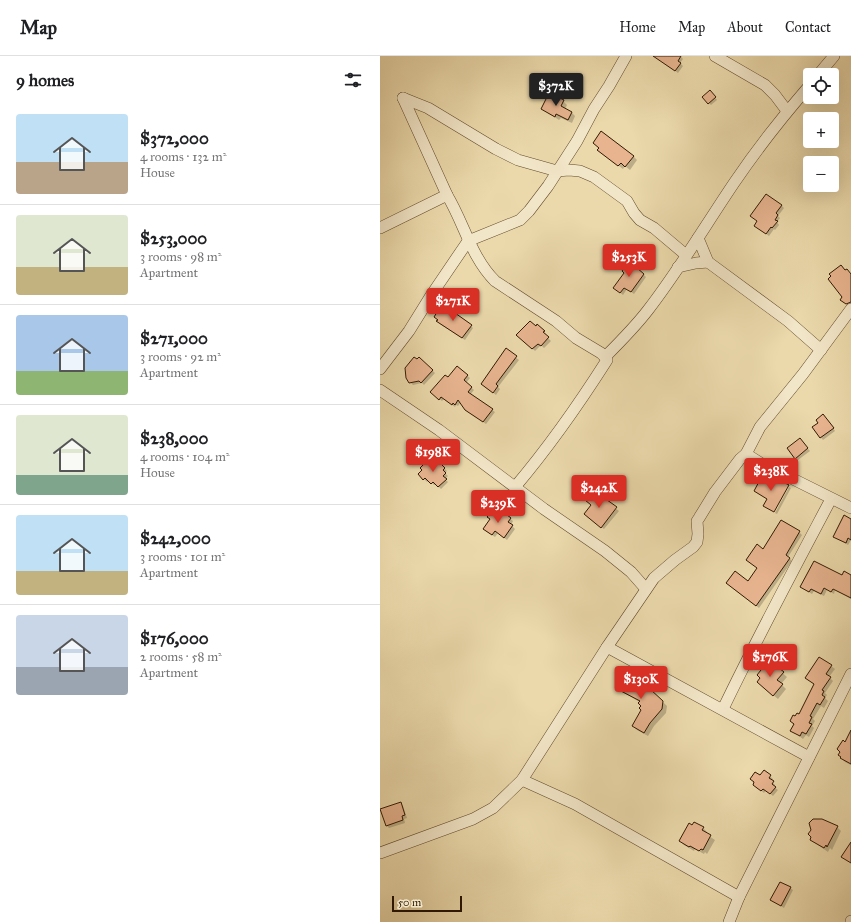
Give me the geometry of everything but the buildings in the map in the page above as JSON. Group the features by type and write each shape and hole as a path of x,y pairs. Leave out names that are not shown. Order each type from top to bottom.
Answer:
{"street":[{"path":"380,369 409,331 468,241 520,220 529,211 577,141 626,56"},
{"path":"715,56 765,85 787,111"},
{"path":"824,68 834,56"},
{"path":"605,357 633,329 648,310 698,238 734,182 787,111 803,92"},
{"path":"515,487 535,463 607,360 601,353 576,338 556,321 495,281 484,268 468,241 456,210 447,195 403,98 428,108 496,149 518,160 557,171 580,171 594,177 628,201 634,213 640,220 654,228 686,255"},
{"path":"380,228 447,195"},
{"path":"698,238 708,262 788,321 821,350"},
{"path":"678,267 708,262"},
{"path":"380,853 473,819 493,808 522,780 646,589 654,578 693,547 698,538 698,518 715,492 740,459 746,454 760,427 821,350 851,309"},
{"path":"380,390 438,430 605,551 631,572 646,589"},
{"path":"746,454 765,466 851,508"},
{"path":"723,709 757,639 831,499"},
{"path":"607,647 809,757"},
{"path":"729,922 739,897 851,674"},
{"path":"522,780 575,804 739,897"}]}
